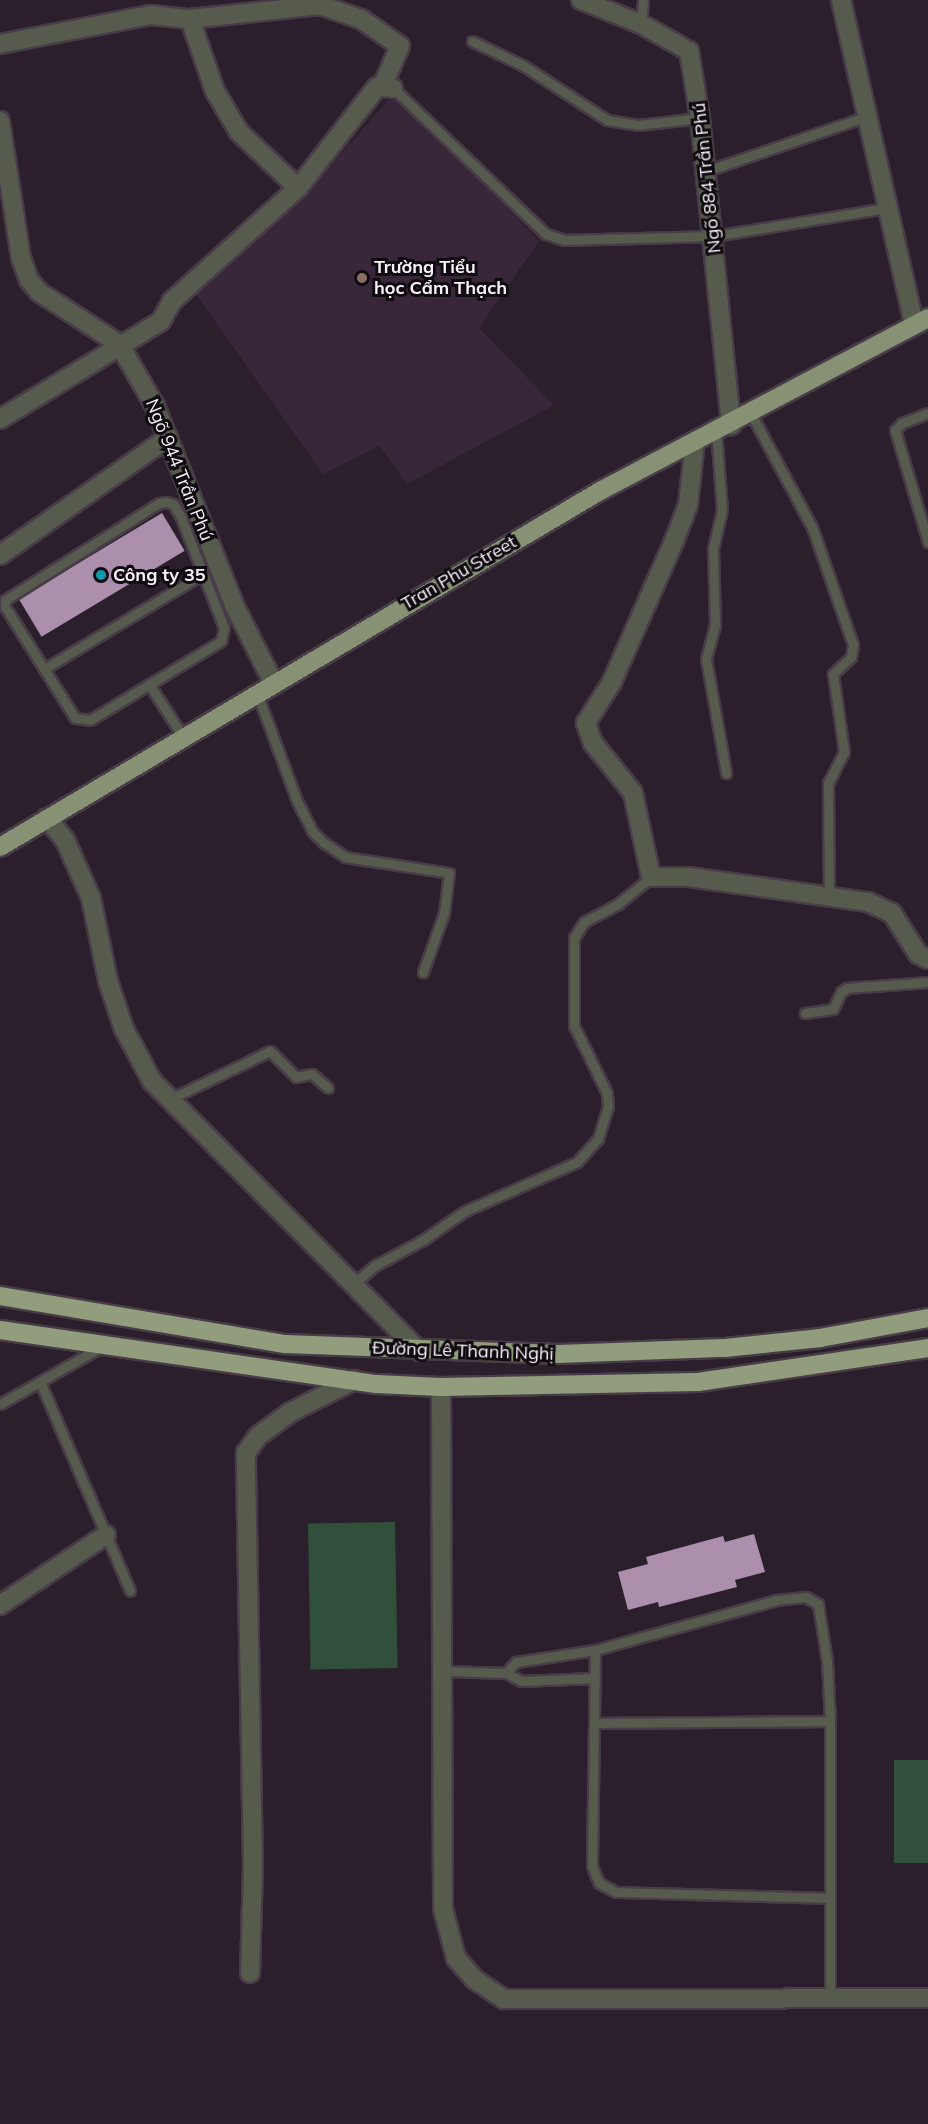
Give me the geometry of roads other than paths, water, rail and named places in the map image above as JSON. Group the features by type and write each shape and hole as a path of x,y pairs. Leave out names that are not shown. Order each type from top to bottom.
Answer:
{"highway":[{"name":"Đường Lê Thanh Nghị","path":"0,1296 285,1344 419,1351 558,1354 725,1348 820,1338 928,1318"},
{"name":"Đường Lê Thanh Nghị","path":"0,1330 101,1347 354,1380 441,1387 698,1382 928,1348"}],"main road":[{"name":"Tran Phu Street","path":"0,846 258,696 274,684 479,561 695,441 921,321"}],"street":[{"name":"Ngõ 884 Trần Phú","path":"581,0 641,24 689,51 700,118 714,236 723,428"},
{"path":"841,0 886,208 921,321"},
{"path":"0,44 151,15 190,18 298,6 332,8 361,18 400,46 388,86 377,87 298,188 172,301 161,321 118,344 0,419"},
{"path":"190,18 215,91 232,123 270,165 298,188"},
{"name":"Ngõ 944 Trần Phú","path":"0,121 19,247 29,280 39,292 118,344 155,406 234,605 274,684"},
{"path":"0,555 168,438"},
{"path":"695,441 691,489 681,522 616,674 586,723 593,742 633,793 651,877 689,877 868,902 892,913 918,954 928,959"},
{"path":"47,818 65,840 91,898 108,981 124,1029 152,1081 419,1351"},
{"path":"250,1973 253,1855 246,1453 258,1436 291,1412 354,1380"},
{"path":"441,1387 445,1671 443,1909 456,1958 474,1979 504,1999 928,1998"},
{"path":"0,1605 106,1535"}],"lane":[{"path":"641,24 643,0"},
{"path":"472,41 524,66 607,120 638,125 700,118"},
{"path":"388,86 546,234 583,242 714,236 886,208"},
{"path":"706,171 865,117"},
{"path":"750,412 812,527 853,645 851,657 833,674 844,752 828,783 829,897"},
{"path":"928,413 902,423 896,430 928,542"},
{"path":"723,428 722,510 713,548 715,625 706,659 726,773"},
{"path":"159,503 173,504 180,515 203,574 224,628 221,641 90,720 81,721 75,718 5,607 5,600 159,503"},
{"path":"44,669 203,574"},
{"path":"149,684 184,738"},
{"path":"258,696 297,801 312,831 323,842 345,857 449,873 444,913 423,972"},
{"path":"352,1284 376,1265 465,1211 577,1162 598,1139 608,1107 608,1093 584,1052 574,1026 574,938 584,922 619,903 651,877"},
{"path":"805,1013 833,1009 847,988 928,982"},
{"path":"170,1099 270,1052 276,1053 296,1077 312,1074 328,1088"},
{"path":"0,1404 41,1384 101,1347"},
{"path":"41,1384 130,1591"},
{"path":"506,1673 516,1662 595,1650 776,1600 806,1597 818,1604 827,1661 830,1721 830,2000"},
{"path":"595,1650 592,1866 599,1883 616,1892 829,1898"},
{"path":"445,1671 506,1673 521,1681 595,1678"},
{"path":"594,1723 830,1721"}],"place":[{"name":"Trường Tiểu học Cẩm Thạch","path":"362,278"},
{"name":"Công ty 35","path":"101,575"}]}
